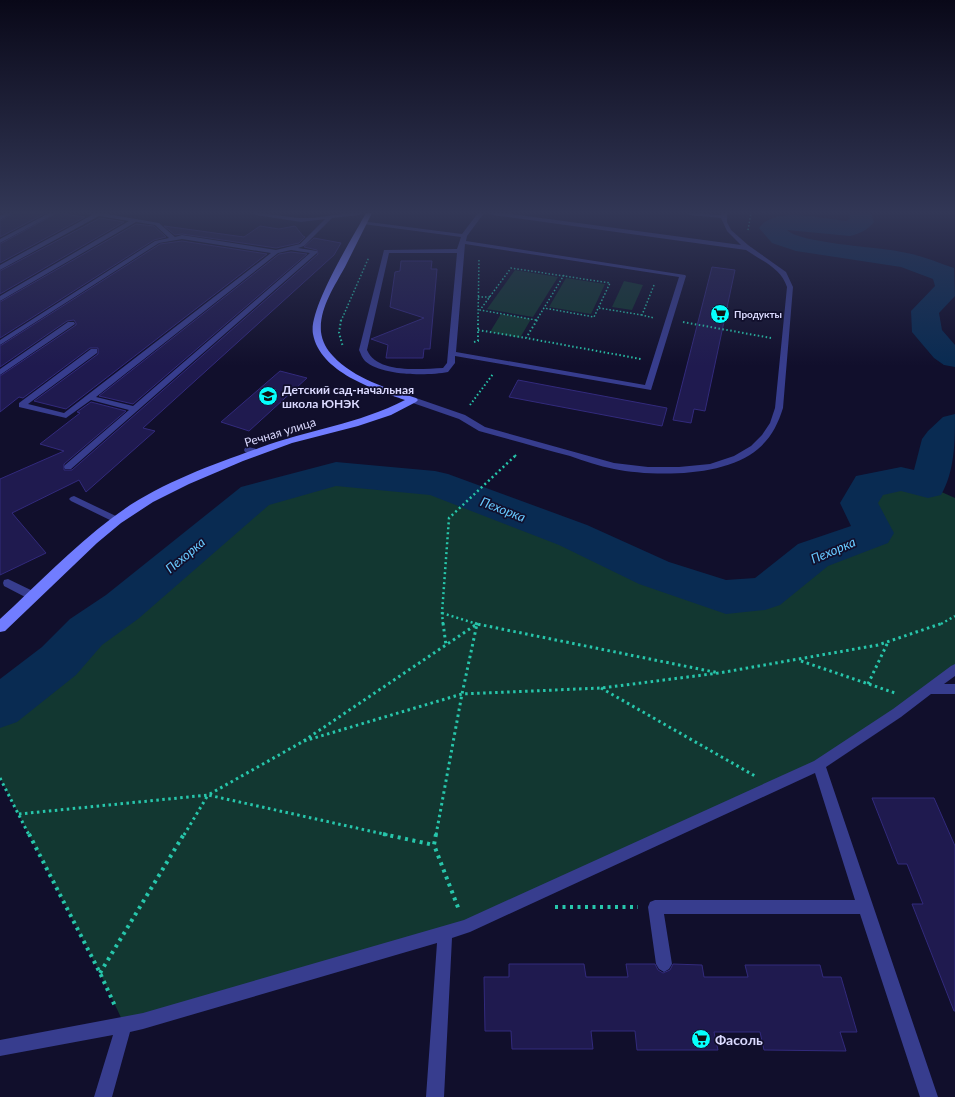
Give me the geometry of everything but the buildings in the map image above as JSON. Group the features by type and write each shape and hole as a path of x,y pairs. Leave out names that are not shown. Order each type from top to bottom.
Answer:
{"street":[{"path":"342,264 322,303 317,323 319,343 326,354 353,376 413,400"},
{"name":"Речная улица","path":"0,627 93,540 118,520 149,499 185,481 253,451 354,424 388,413 413,400"}],"lane":[{"path":"0,299 59,264"},
{"path":"0,343 123,264"},
{"path":"94,351 22,404 66,416 261,264"},
{"path":"68,467 302,264"},
{"path":"383,264 364,350 364,356 369,362 396,371 445,370 451,362 459,264"},
{"path":"452,353 648,388 683,276 607,264"},
{"path":"413,400 462,417 482,429 614,466 648,470 679,470 711,466 737,458 754,448 765,437 774,423 779,408 790,287 784,273 773,264"},
{"path":"0,373 71,324"},
{"path":"91,398 136,409"},
{"path":"74,498 118,520"},
{"path":"8,583 33,596"},
{"path":"0,1048 143,1021 465,927 819,765 914,700 955,669"},
{"path":"929,689 955,689"},
{"path":"819,765 929,1097"},
{"path":"664,964 655,907 865,907"},
{"path":"436,1097 445,933"},
{"path":"103,1097 124,1024"}],"path":[{"path":"365,264 341,319 339,333 340,342 344,351 369,362"},
{"path":"452,353 478,340 479,264"},
{"path":"526,338 570,264"},
{"path":"479,310 511,268 610,284 594,317 544,308"},
{"path":"642,316 659,272"},
{"path":"478,297 490,297"},
{"path":"599,308 785,340"},
{"path":"479,310 536,320"},
{"path":"478,330 656,362"},
{"path":"462,417 502,362"},
{"path":"446,645 442,613 449,518 530,442"},
{"path":"442,613 477,624 719,673"},
{"path":"302,742 462,694 601,688 719,673 843,653 888,642 940,625 955,616"},
{"path":"100,973 208,796 302,742 477,624"},
{"path":"465,927 434,845 462,694 477,624"},
{"path":"868,684 888,642"},
{"path":"799,660 914,700"},
{"path":"601,688 774,786"},
{"path":"0,778 100,973 124,1024"},
{"path":"19,814 208,796 434,845"},
{"path":"548,907 655,907"}],"green space":[{"path":"515,270 558,277 533,317 487,309"},
{"path":"566,278 605,284 591,314 549,307"},
{"path":"624,281 643,285 632,310 612,307"},
{"path":"501,314 531,319 520,338 490,332"},
{"path":"336,474 435,483 573,535 654,573 726,597 765,593 813,555 874,533 859,503 869,485 901,479 928,486 955,498 955,669 819,765 465,927 124,1024 100,973 0,778 0,707 59,661 86,632 122,607 255,496"}],"waterway":[{"name":"Пехорка","path":"918,264 945,274 949,287 925,311 927,332 945,352 955,358"},
{"name":"Пехорка","path":"0,707 59,661 86,632 122,607 255,496 336,474 435,483 573,535 654,573 726,597 765,593 813,555 874,533 859,503 869,485 901,479 928,486 940,439 955,424"}],"place":[{"name":"Продукты","path":"720,314"},
{"name":"Детский сад-начальная школа ЮНЭК","path":"268,396"},
{"name":"Фасоль","path":"701,1039"}]}
